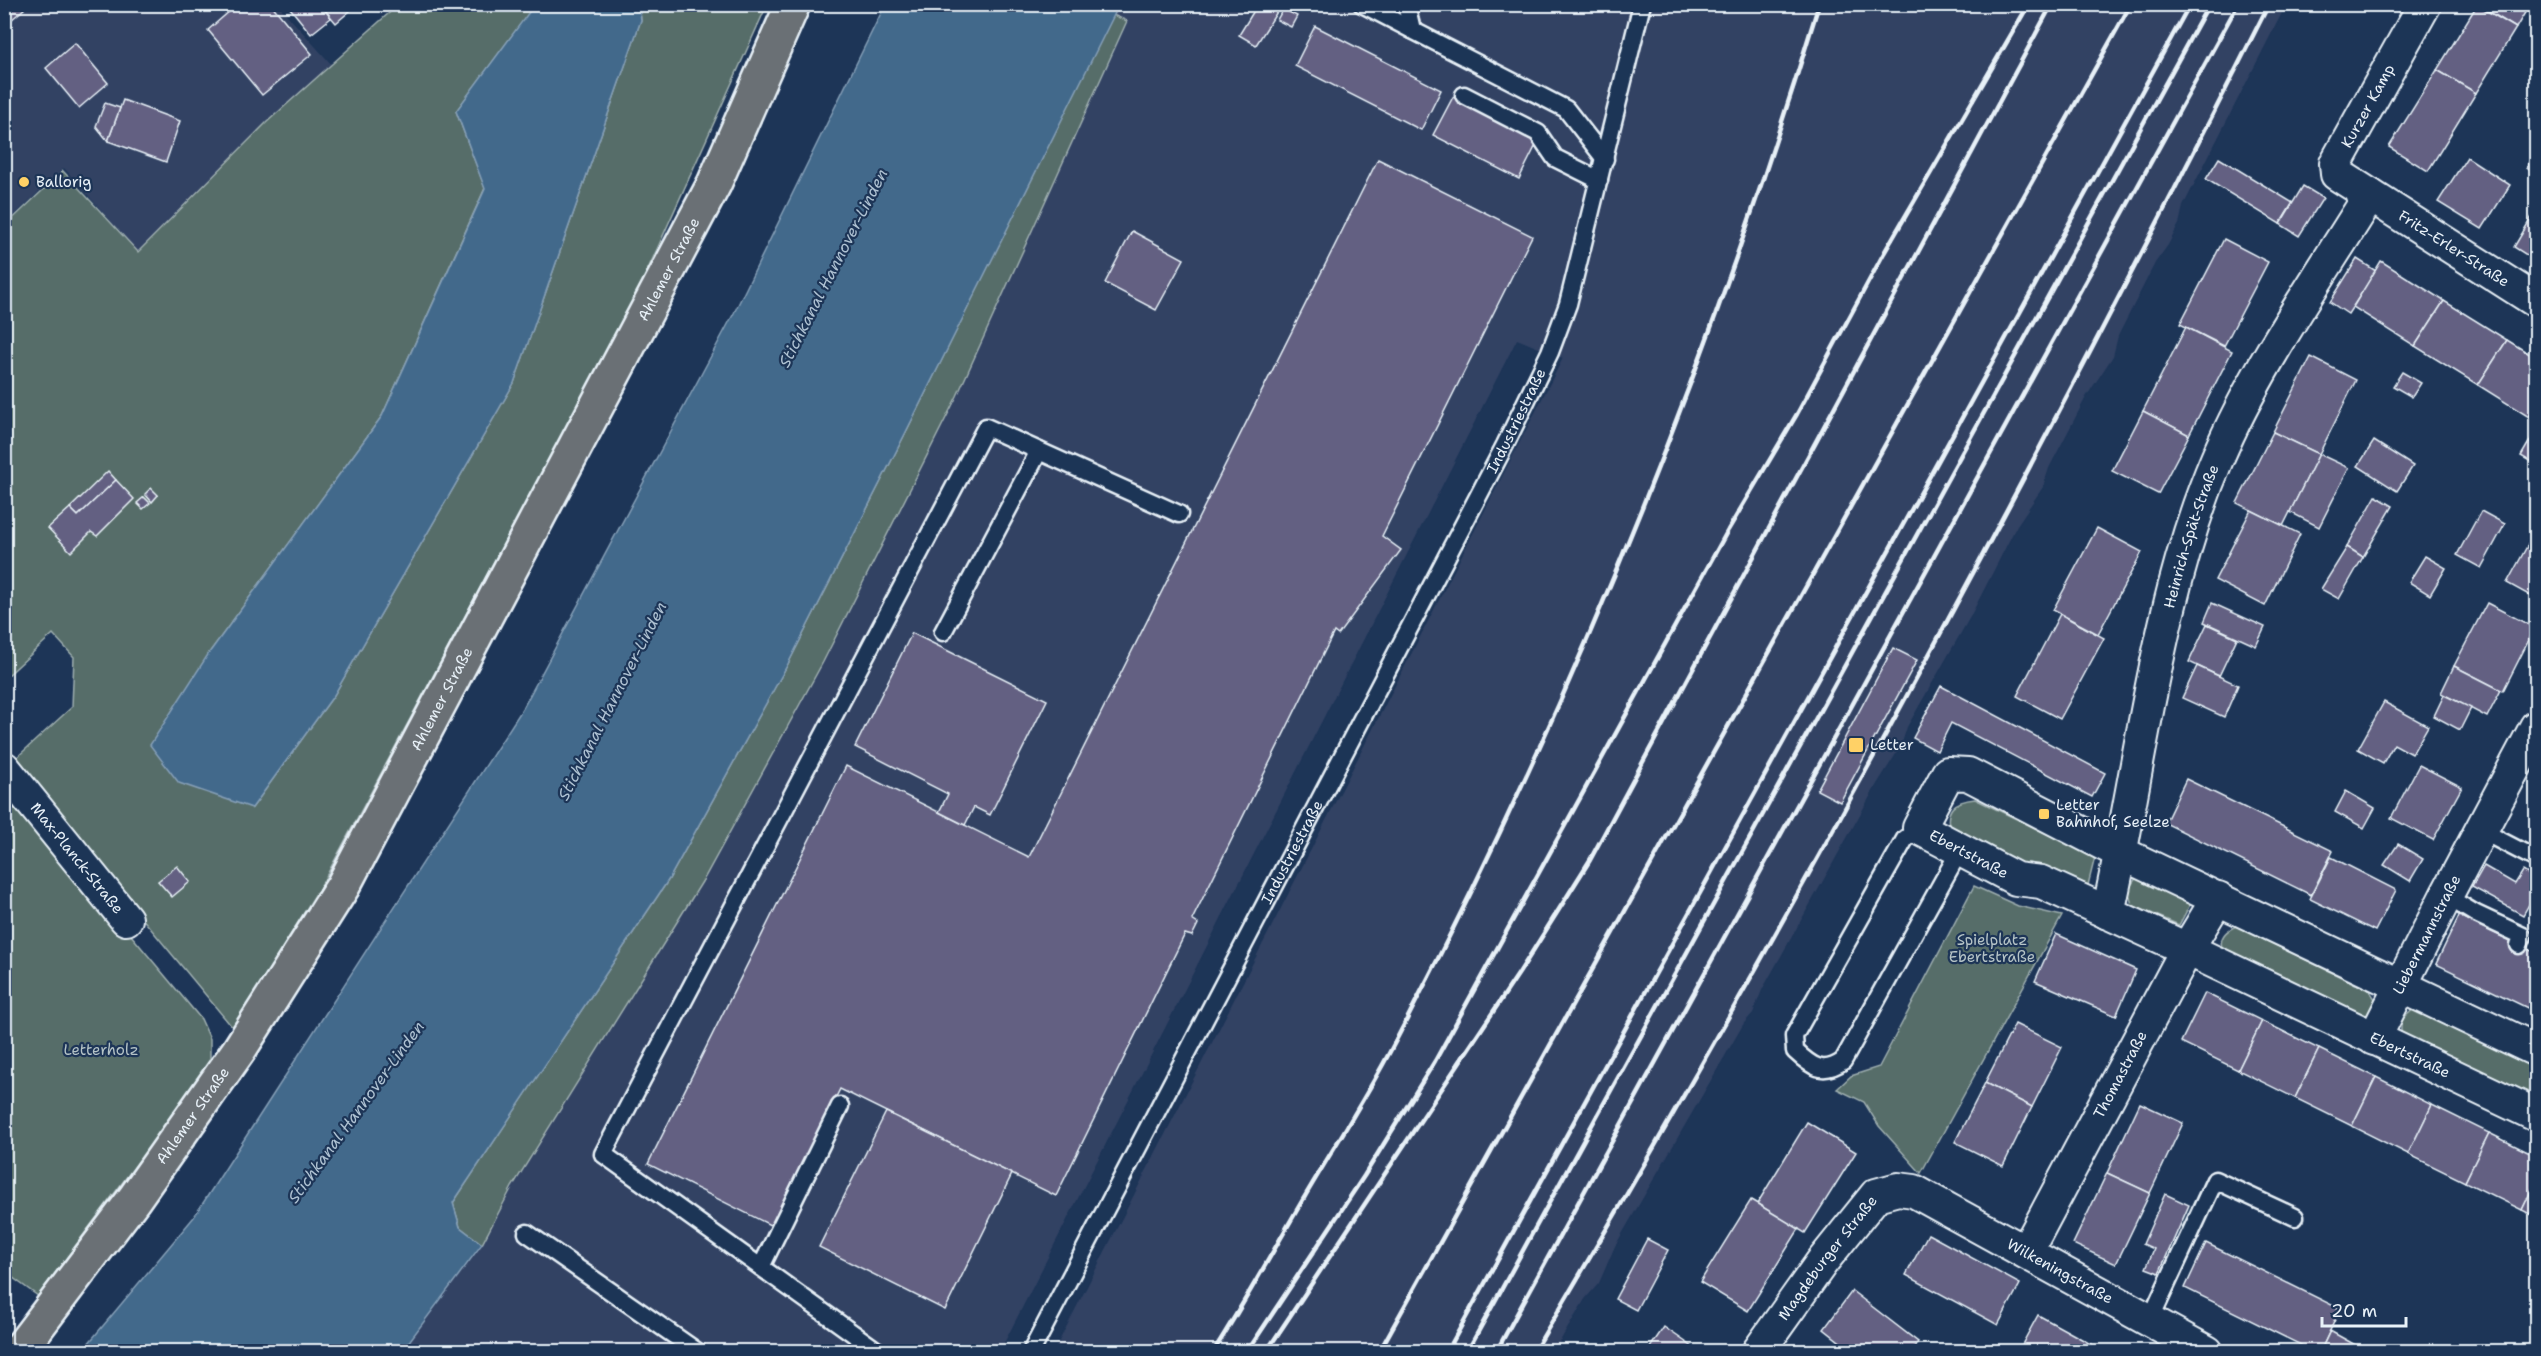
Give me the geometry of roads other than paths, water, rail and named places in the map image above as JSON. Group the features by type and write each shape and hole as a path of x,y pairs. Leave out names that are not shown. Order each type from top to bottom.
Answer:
{"main road":[{"name":"Ahlemer Straße","path":"18,1352 134,1199 232,1060 343,886 714,184 793,4"}],"street":[{"name":"Kurzer Kamp","path":"2370,195 2337,174 2336,163 2425,4"},
{"name":"Fritz-Erler-Straße","path":"2370,195 2536,301"},
{"name":"Heinrich-Spät-Straße","path":"2108,914 2161,642 2186,547 2217,459 2258,376 2370,195"},
{"name":"Liebermannstraße","path":"2374,1039 2399,986 2536,728"},
{"name":"Max-Planck-Straße","path":"4,768 126,919"},
{"name":"Ebertstraße","path":"2536,1050 2121,853 1968,774 1948,773 1919,828 2016,879 2041,882 2536,1115"},
{"name":"Thomastraße","path":"2026,1252 2187,949 2218,898"},
{"name":"Magdeburger Straße","path":"1758,1352 1822,1262 1876,1195 1898,1189 1914,1191"},
{"name":"Wilkeningstraße","path":"1914,1191 2207,1352"}],"lane":[{"path":"1362,4 1566,109 1605,159"},
{"path":"1406,4 1412,30"},
{"name":"Industriestraße","path":"1031,1352 1505,445 1550,352 1568,304 1642,4"},
{"path":"1464,95 1538,133 1555,158 1599,180"},
{"path":"879,1352 603,1154 986,427 1179,514"},
{"path":"943,632 1039,451"},
{"path":"1919,828 1905,839 1794,1036 1795,1052 1820,1069 1832,1069 1843,1061 1960,850"},
{"path":"2482,831 2536,859"},
{"path":"2446,896 2476,914 2523,936 2519,945"},
{"path":"761,1267 840,1106"},
{"path":"2150,1320 2215,1180 2295,1217"},
{"path":"527,1233 695,1351"}],"water":[{"path":"535,4 639,5 641,20 514,383 334,695 252,808 179,783 150,745 209,653 382,416 485,189 456,111"},
{"name":"Stichkanal Hannover-Linden","path":"885,5 1119,5 789,662 669,879 453,1203 460,1227 482,1244 402,1351 82,1351 194,1217 523,708 734,313"}],"railway":[{"path":"1213,1352 1394,1044 1458,919 1577,664 1683,403 1777,138 1819,4"},
{"path":"1247,1352 1364,1176 1435,1061 1728,530 1797,414 1884,253 2029,4"},
{"path":"1266,1352 1519,973 1590,860 2052,4"},
{"path":"1379,1352 2131,4"},
{"path":"1447,1352 2190,4"},
{"path":"1467,1352 2209,4"},
{"path":"1496,1352 2238,4"},
{"path":"1534,1352 1821,853 2094,346 2269,4"}],"place":[{"name":"Ballorig","path":"24,182"},
{"name":"Letter","path":"1856,745"},
{"name":"Letter Bahnhof, Seelze","path":"2044,814"}],"park label":[{"name":"Spielplatz Ebertstraße","path":"1992,948"},
{"name":"Letterholz","path":"101,1050"}]}
